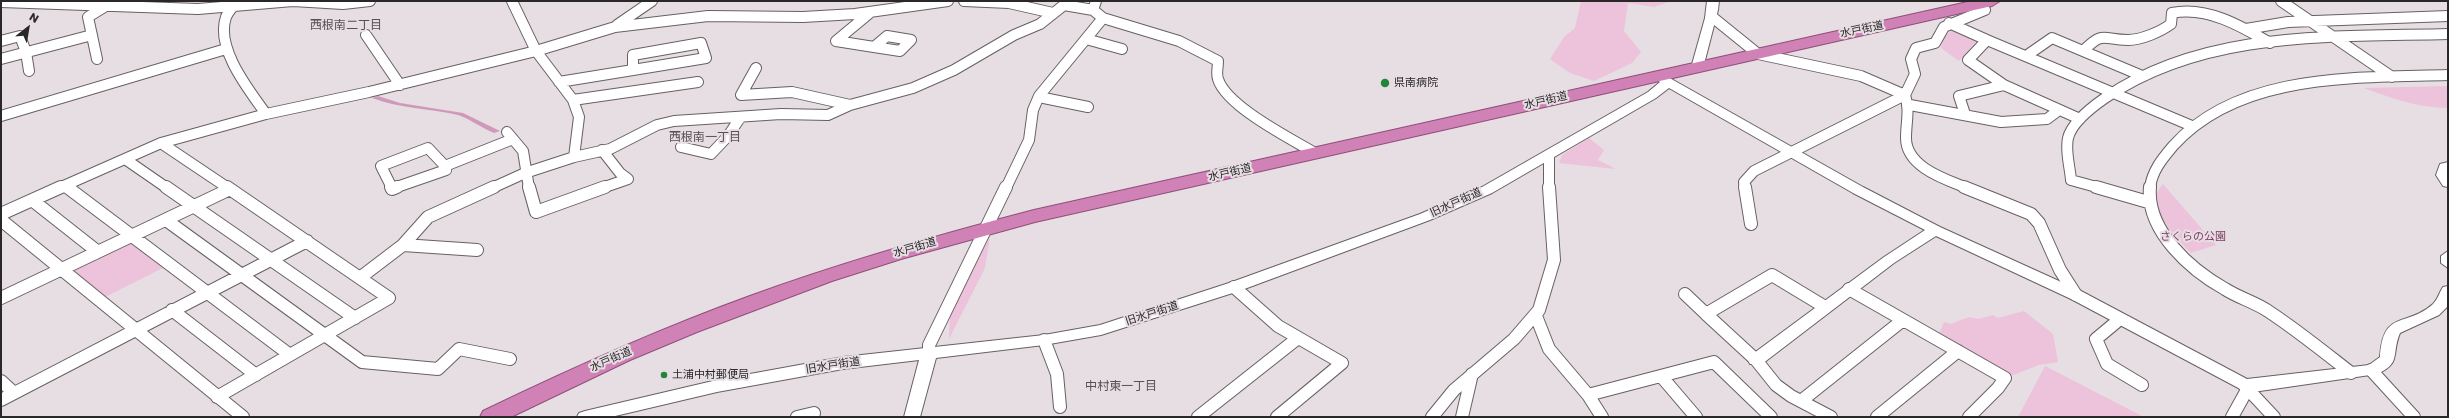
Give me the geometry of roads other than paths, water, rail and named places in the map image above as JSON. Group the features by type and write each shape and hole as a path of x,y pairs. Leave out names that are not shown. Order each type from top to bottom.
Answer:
{"highway":[{"name":"水戸街道","path":"491,417 630,352 717,315 863,263 987,228 1315,153 1664,79 1697,68 1992,1"},
{"path":"1700,51 1714,59 1729,61"}],"street":[{"path":"1,2 198,9 235,4 293,1 343,4 370,1"},
{"path":"512,1 536,51 573,100 579,117 574,157"},
{"path":"615,27 652,1"},
{"path":"1,214 161,143 266,114 400,85 536,51 615,27 708,16 803,17 872,11 948,1"},
{"path":"964,1 1009,3 1053,13"},
{"path":"1093,10 1096,1"},
{"path":"1697,68 1700,51 1711,16 1713,1"},
{"path":"2281,1 2392,77"},
{"path":"361,277 402,245 428,217 525,174 574,157 602,150 657,125 674,121 740,118 781,114 828,115 850,105 913,88 947,73 1014,36 1040,24 1064,3 1093,10 1103,18 1179,41 1218,61 1218,82 1230,96 1257,118 1315,153"},
{"path":"235,4 224,20 223,32 226,49 266,114"},
{"path":"1751,224 1747,210 1744,182 1754,171 1791,154 1905,95 1915,74 1911,59 1916,48 1922,45 1935,43 1941,30 1949,23 1985,10 1976,5"},
{"path":"97,59 88,17 106,6"},
{"path":"872,11 836,41 874,47"},
{"path":"2083,52 2095,40 2107,36 2128,40 2162,31 2171,24 2172,13 2176,12 2197,12 2246,29 2270,43"},
{"path":"1711,16 1758,54 1861,76 1905,95 1910,106 1906,140 1913,159 1930,172 2031,214 2039,223 2060,270 2076,295"},
{"path":"2246,29 2288,22 2448,16"},
{"path":"912,417 929,353 929,345 1029,140 1033,110 1039,97 1103,18"},
{"path":"1949,23 2192,126"},
{"path":"2148,202 2071,180 2068,138 2080,119 2111,92 2140,75 2162,66 2200,54 2270,43 2337,38 2448,34"},
{"path":"1,59 92,35"},
{"path":"366,35 400,85"},
{"path":"1,41 20,36 26,52 29,71"},
{"path":"2026,56 2052,38 2140,75"},
{"path":"1086,39 1122,49"},
{"path":"1987,40 1968,60 2004,85 2080,119"},
{"path":"559,82 633,70 662,65 706,58 701,43 633,56 633,70"},
{"path":"1,116 226,49"},
{"path":"756,68 741,95 792,92 850,105"},
{"path":"2351,373 2266,310 2225,290 2196,269 2160,229 2152,215 2148,202 2154,170 2171,146 2192,126 2222,108 2280,88 2346,79 2448,75"},
{"path":"1664,79 1791,154 1935,230 2076,295 2245,387 2274,417"},
{"name":"旧水戸街道","path":"592,416 717,386 843,363 1044,340 1101,330 1234,287 1425,217 1487,190 1652,96 1664,79"},
{"path":"573,100 698,82"},
{"path":"1965,114 1959,96 2004,85"},
{"path":"1039,97 1088,107"},
{"path":"1910,106 1965,114 2001,122 2047,119 2059,110"},
{"path":"681,147 711,154 728,136 740,118"},
{"path":"445,166 510,136 523,151 525,174 536,212 628,179 620,173 602,150"},
{"path":"161,143 361,277 389,298 217,397"},
{"path":"428,148 445,166 446,170 392,189 381,166 428,148"},
{"path":"1432,417 1454,390 1514,339 1536,316 1554,260 1554,238 1549,212 1549,155"},
{"path":"125,159 355,318"},
{"path":"2448,166 2445,167 2443,175 2448,183"},
{"path":"65,186 290,355"},
{"path":"1,298 230,189"},
{"path":"32,200 98,252"},
{"path":"1,220 242,417"},
{"path":"166,220 324,336 362,362 438,369 460,349 510,359"},
{"path":"1756,360 1849,289 1935,230"},
{"path":"1,400 307,241"},
{"path":"402,245 477,250"},
{"path":"2448,256 2448,263"},
{"path":"1706,314 1772,275 1825,307"},
{"path":"1234,287 1278,326 1342,364 1277,417"},
{"path":"1849,289 2005,378 1969,417"},
{"path":"2245,387 2371,370 2383,365 2388,358 2389,342 2394,330 2439,310 2446,300 2448,291"},
{"path":"1685,294 1756,360 1776,384 1801,401 1831,417"},
{"path":"172,310 256,375"},
{"path":"1536,316 1549,349 1588,395 1602,417"},
{"path":"2120,319 2096,339 2107,364 2142,385"},
{"path":"1801,401 1903,320"},
{"path":"1198,417 1298,338"},
{"path":"1044,340 1057,374 1060,407"},
{"path":"1878,417 1958,351"},
{"path":"1588,395 1714,362 1771,417"},
{"path":"2371,370 2414,417"},
{"path":"1462,417 1472,374"},
{"path":"1661,376 1693,416"},
{"path":"1,382 14,393"},
{"path":"2232,417 2245,387"},
{"path":"797,417 814,413 813,417"}],"place":[{"name":"県南病院","path":"1385,83"},
{"name":"土浦中村郵便局","path":"664,375"}],"district":[{"name":"西根南二丁目","path":"346,26"},
{"name":"西根南一丁目","path":"705,138"},
{"name":"中村東一丁目","path":"1121,387"}],"park label":[{"name":"さくらの公園","path":"2193,237"}]}
